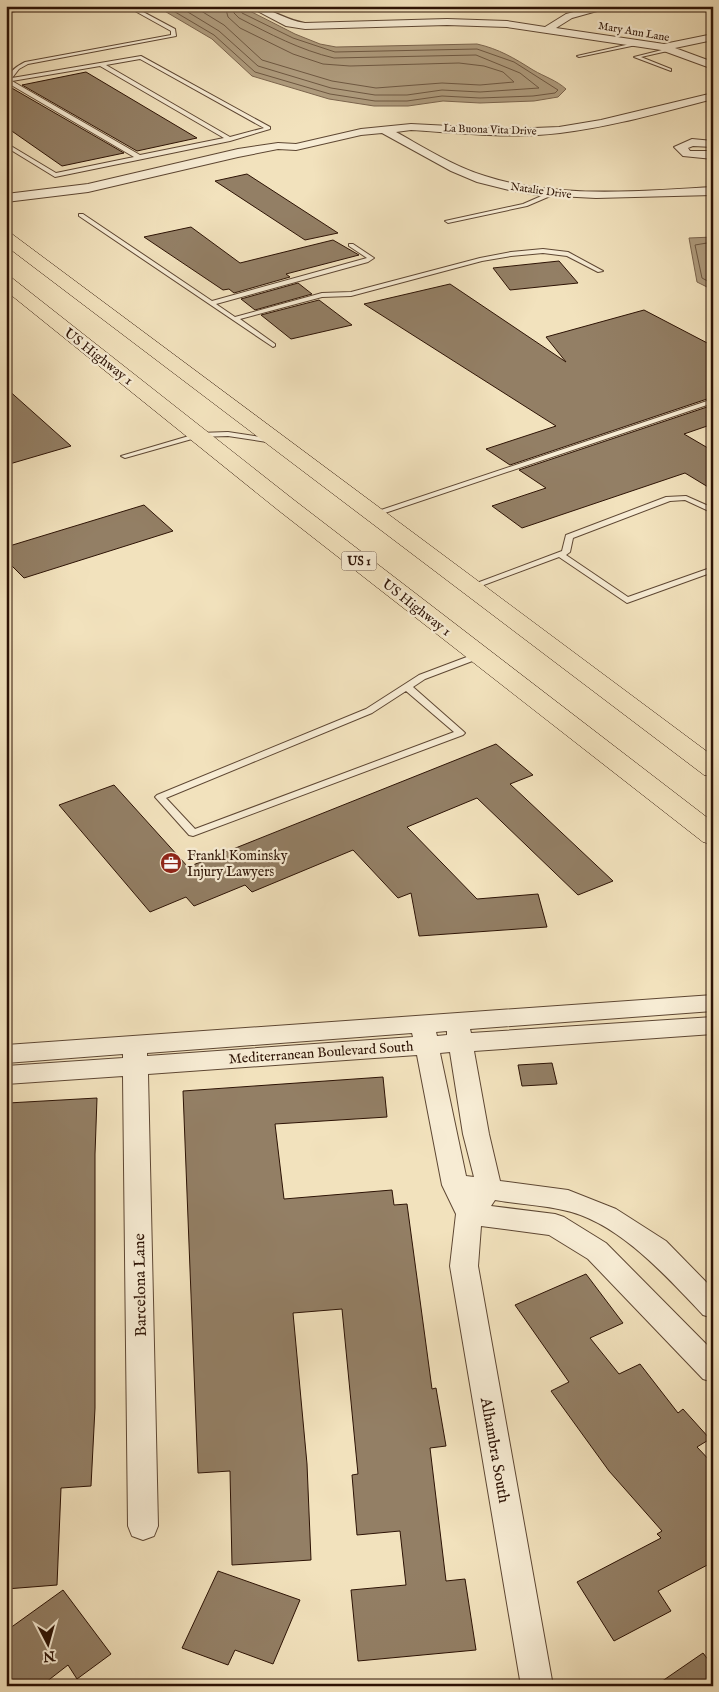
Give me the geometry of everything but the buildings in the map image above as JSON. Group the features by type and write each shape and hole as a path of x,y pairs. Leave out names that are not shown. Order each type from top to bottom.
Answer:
{"main road":[{"path":"6,238 713,769"},
{"name":"US Highway 1","path":"7,283 713,836"}],"street":[{"name":"Mary Ann Lane","path":"253,6 298,26 462,22 546,30 666,48 713,66"},
{"path":"546,30 562,18 610,6"},
{"path":"666,48 713,36"},
{"name":"La Buona Vita Drive","path":"6,198 88,188 168,173 282,157 296,147 346,135 382,129 426,127 509,132 559,130 601,123 713,96"},
{"name":"Natalie Drive","path":"382,129 474,176 510,186 553,193 601,195 713,191"},
{"path":"713,144 692,142 680,147 687,154 713,155"},
{"name":"La Buona Vita Drive","path":"6,209 110,193 168,173"},
{"name":"Mediterranean Boulevard South","path":"632,1020 713,1003"},
{"name":"Mediterranean Boulevard South","path":"6,1054 135,1055 632,1020 713,1024"},
{"path":"458,1032 476,1134 486,1170 488,1189 469,1214"},
{"path":"424,1034 455,1185 469,1214"},
{"name":"Mediterranean Boulevard South","path":"6,1075 135,1055"},
{"name":"Barcelona Lane","path":"135,1055 144,1526"},
{"path":"455,1185 568,1200 607,1216 657,1249 713,1307"},
{"path":"469,1214 556,1225 597,1251 713,1370"},
{"name":"Alhambra South","path":"469,1214 464,1266 537,1686"}],"lane":[{"path":"6,12 38,6"},
{"path":"7,80 17,68 27,63 174,36 173,30 128,6"},
{"path":"579,56 639,43"},
{"path":"666,48 636,57 669,70"},
{"path":"6,145 55,175 230,138 268,128 141,57 7,80"},
{"path":"101,64 230,138"},
{"path":"7,80 139,157"},
{"path":"448,221 525,205 553,193"},
{"path":"81,215 273,345"},
{"path":"211,303 366,261 371,258 351,245"},
{"path":"234,319 322,295 351,294 482,259 511,254 543,251 568,254 600,271"},
{"path":"373,514 713,401"},
{"path":"124,456 199,435 228,434 276,441"},
{"path":"470,587 566,552 569,537 669,499 686,498 713,512"},
{"path":"560,554 627,600 713,569"},
{"path":"406,686 460,733 193,833 160,797 369,711 406,686 422,677 480,655"}],"water":[{"path":"156,6 240,6 295,34 320,44 336,47 477,44 506,54 566,89 558,97 534,101 480,103 443,101 408,106 374,106 329,99 252,76 212,39"},
{"path":"713,237 713,290 697,282 689,238"}],"place":[{"name":"Frankl Kominsky Injury Lawyers","path":"171,863"}]}
